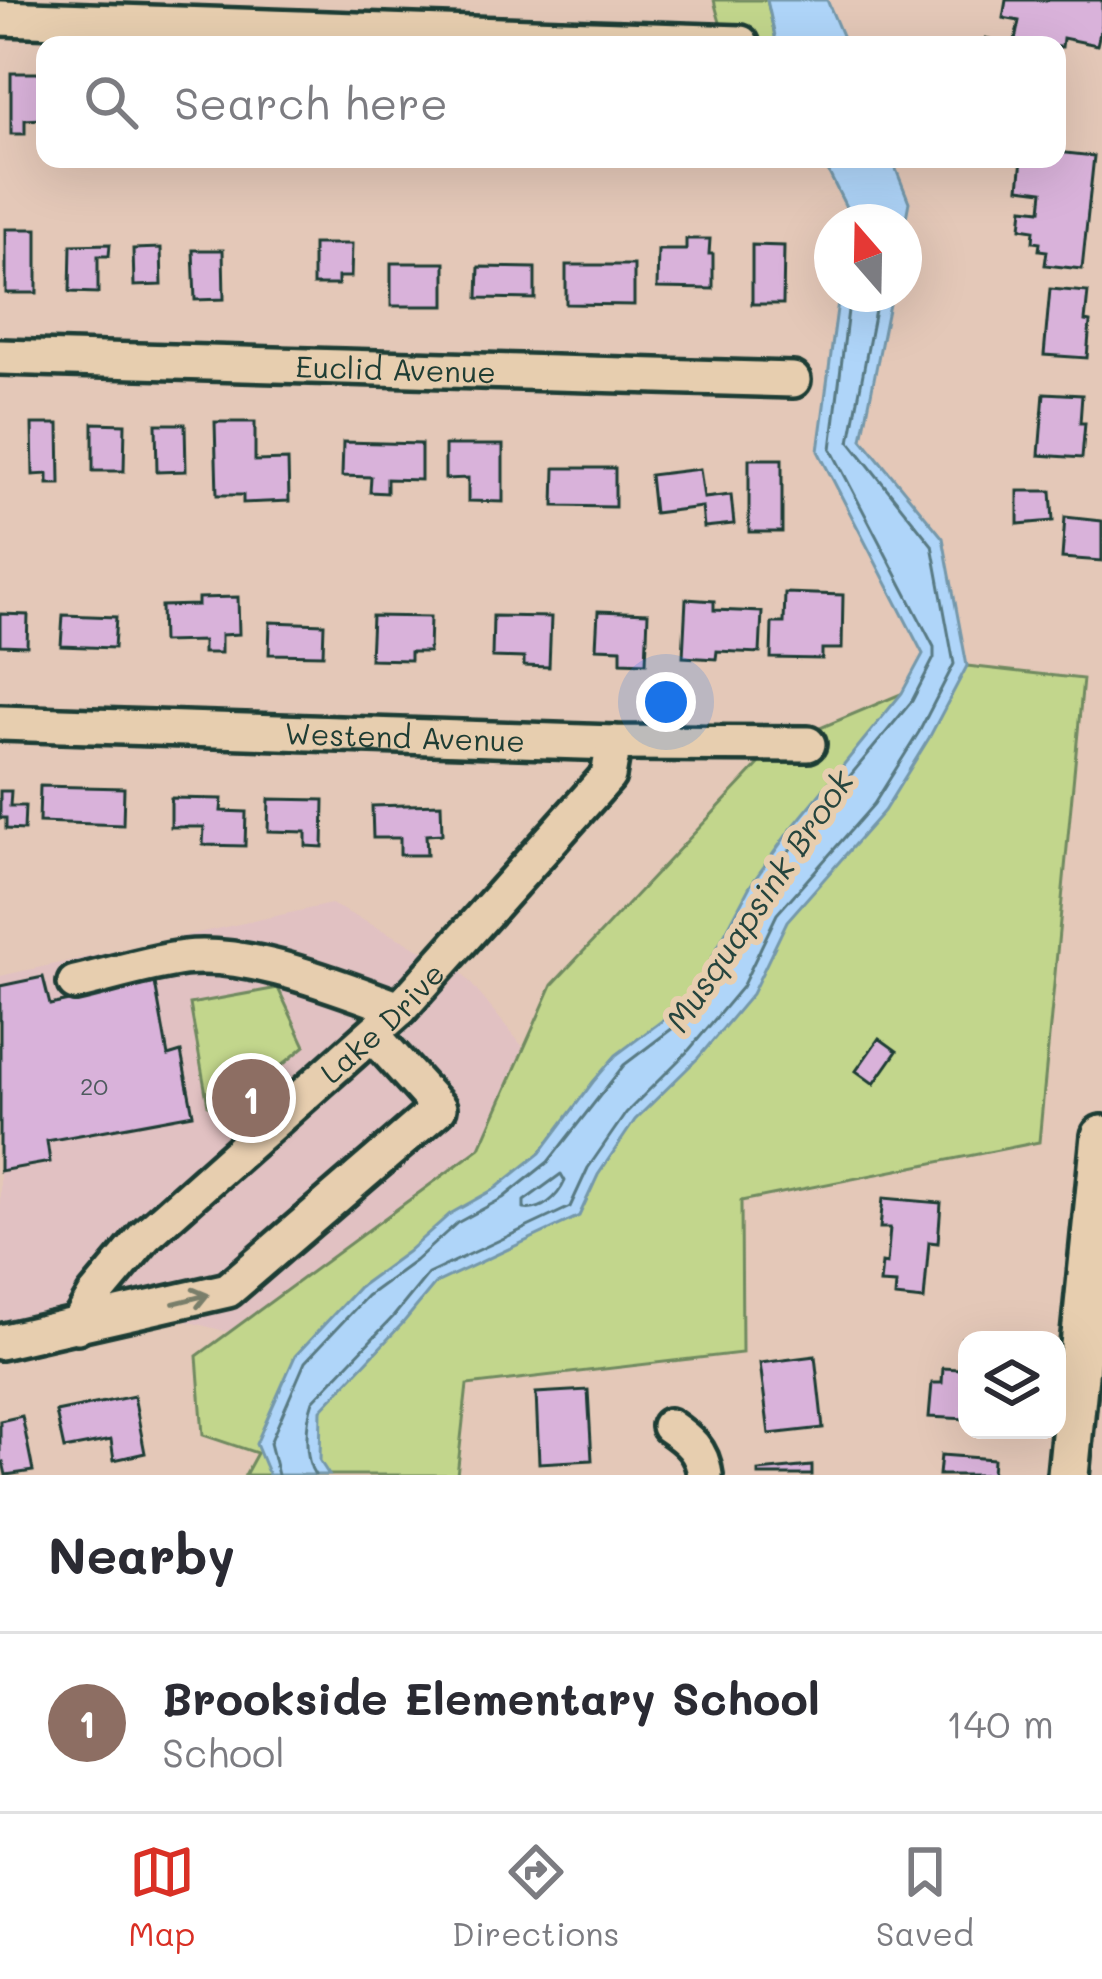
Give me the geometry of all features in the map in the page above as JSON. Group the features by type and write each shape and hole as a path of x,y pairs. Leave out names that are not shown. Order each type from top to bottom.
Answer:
{"main road":[{"path":"1067,1475 1102,1136"}],"street":[{"path":"0,18 534,36"},
{"name":"Euclid Avenue","path":"0,357 793,380"},
{"name":"Westend Avenue","path":"0,723 614,743 808,744"},
{"name":"Lake Drive","path":"77,1326 94,1297 146,1236 400,1009 608,776 614,743"},
{"path":"75,983 186,958 232,960 295,974 400,1009"},
{"path":"0,1342 228,1290 439,1108 373,1035"},
{"path":"668,1426 693,1442 705,1475"}],"shaded area":[{"path":"331,904 459,969 524,1048 480,1147 229,1332 145,1311 0,1342 0,976"}],"green space":[{"path":"714,0 767,0 775,36 726,36"},
{"path":"967,666 1083,679 1039,1142 741,1201 742,1353 467,1385 457,1475 245,1475 257,1453 203,1435 197,1356 480,1148 552,985 775,747"},
{"path":"278,988 305,1046 242,1099 208,1105 190,1004"}],"water":[{"path":"767,0 827,0 842,36 775,36"},
{"path":"826,168 896,168 909,202 844,204"},
{"name":"Musquapsink Brook","path":"837,312 887,312 862,439 943,538 967,666 929,738 884,811 787,921 752,994 698,1058 635,1120 598,1175 579,1216 436,1283 321,1410 320,1461 329,1475 269,1475 256,1444 295,1356 359,1287 450,1214 496,1188 540,1153 616,1055 690,1000 750,886 902,693 923,654 818,451"}],"building":[{"path":"1006,0 1102,0 1097,45 1066,36 1016,36 1019,21 1003,18"},
{"path":"11,73 36,73 36,119 25,120 25,134 11,134"},
{"path":"1066,153 1094,156 1082,269 1045,265 1047,251 1033,242 1034,230 1021,228 1023,208 1041,210 1043,191 1019,188 1021,168 1066,168"},
{"path":"6,229 37,229 37,293 6,293"},
{"path":"686,239 710,239 713,289 657,288 658,250 686,250"},
{"path":"110,244 109,256 98,256 98,293 70,292 71,245"},
{"path":"313,244 352,244 351,277 338,277 338,285 313,285"},
{"path":"752,245 784,246 783,304 752,304"},
{"path":"161,248 162,285 134,286 133,249"},
{"path":"193,250 223,250 224,299 195,300"},
{"path":"391,263 445,263 445,306 391,306"},
{"path":"566,265 634,265 634,305 566,304"},
{"path":"479,267 535,268 535,299 478,298"},
{"path":"1050,289 1088,292 1087,358 1044,355"},
{"path":"1044,393 1082,395 1082,458 1039,455"},
{"path":"215,422 255,422 255,461 288,460 289,501 243,503 243,495 217,495"},
{"path":"93,423 125,424 124,471 93,471"},
{"path":"32,424 59,424 60,484 48,484 48,474 33,475"},
{"path":"156,424 185,424 186,471 157,472"},
{"path":"343,442 421,444 421,480 387,479 387,493 370,492 371,477 342,476"},
{"path":"445,445 503,445 503,502 468,501 468,478 445,479"},
{"path":"749,459 782,459 782,532 749,532"},
{"path":"555,468 615,468 615,507 554,506"},
{"path":"700,469 704,498 731,495 734,524 704,527 702,507 654,513 650,475"},
{"path":"1018,491 1051,491 1053,521 1018,524"},
{"path":"1065,517 1102,521 1102,561 1062,558"},
{"path":"785,593 843,595 842,649 822,649 822,659 771,658 772,623 784,623"},
{"path":"238,597 239,634 221,635 221,653 203,653 203,641 162,642 161,606 198,605 198,598"},
{"path":"686,599 714,601 714,610 762,612 760,653 717,651 716,659 683,657"},
{"path":"598,611 648,613 646,663 621,662 621,649 596,648"},
{"path":"0,614 28,615 27,646 0,645"},
{"path":"63,615 116,617 114,648 61,646"},
{"path":"372,616 430,617 429,652 410,652 410,660 370,659"},
{"path":"493,616 551,617 549,667 524,666 524,658 492,657"},
{"path":"270,622 324,624 323,655 269,654"},
{"path":"40,786 124,788 123,825 39,822"},
{"path":"0,791 11,791 10,806 25,806 24,830 6,829 6,818 0,818"},
{"path":"171,798 222,799 221,811 246,812 245,846 203,845 204,827 171,827"},
{"path":"269,799 324,800 323,847 306,846 306,832 268,831"},
{"path":"441,804 442,834 426,835 427,855 400,855 400,838 373,838 372,806"},
{"path":"43,977 50,1005 155,983 168,1056 181,1052 193,1114 47,1141 50,1162 0,1171 0,986"},
{"path":"879,1038 897,1051 874,1084 856,1071"},
{"path":"883,1198 941,1203 938,1243 929,1242 924,1300 895,1297 896,1284 880,1283 890,1228 880,1228"},
{"path":"815,1356 823,1428 769,1434 760,1363"},
{"path":"943,1368 958,1369 958,1419 929,1417 932,1383 942,1383"},
{"path":"588,1390 592,1460 539,1463 536,1393"},
{"path":"134,1396 145,1453 114,1460 111,1440 64,1449 56,1412"},
{"path":"22,1416 33,1471 6,1475 0,1463 0,1421"},
{"path":"941,1455 993,1459 992,1475 939,1475"},
{"path":"812,1466 812,1475 758,1475 758,1471"}],"place":[{"name":"Brookside Elementary School","path":"251,1098"}]}
